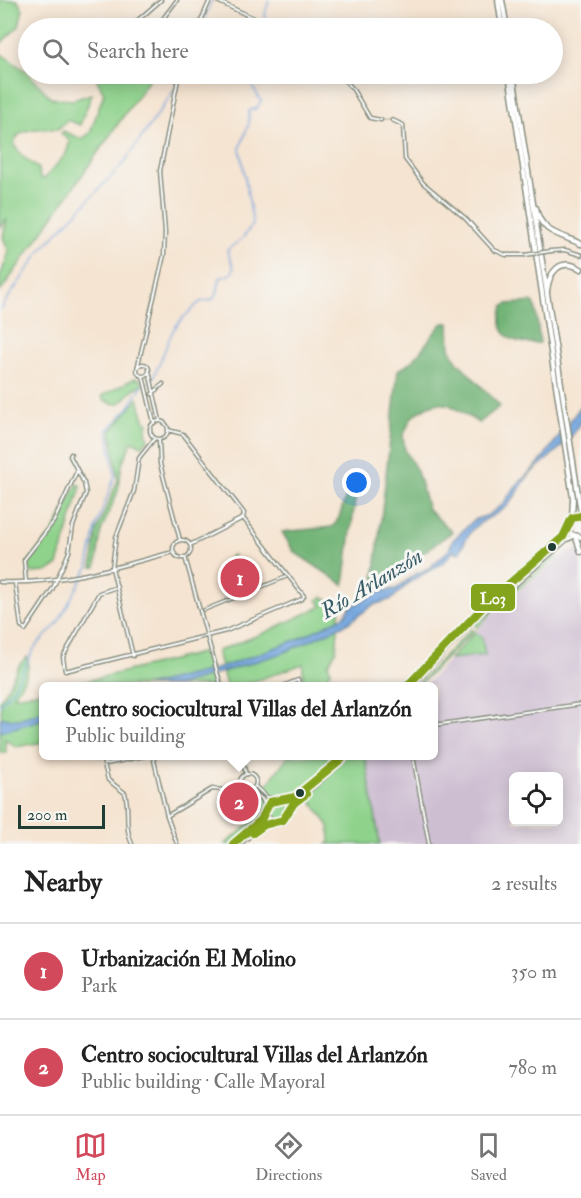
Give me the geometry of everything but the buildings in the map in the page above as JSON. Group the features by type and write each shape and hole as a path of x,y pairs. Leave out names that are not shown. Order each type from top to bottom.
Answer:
{"main road":[{"path":"500,0 503,18"},
{"path":"510,84 573,504 572,518 568,524 570,532 577,537 581,552"},
{"path":"515,84 570,455 581,514 572,518"},
{"path":"532,195 537,215 544,227 556,236 581,244"},
{"path":"547,297 548,281 556,268 566,264 581,269"}],"street":[{"path":"140,18 161,0"},
{"path":"164,18 177,1 182,0"},
{"path":"202,18 210,0"},
{"path":"215,0 257,18"},
{"path":"137,369 164,255 165,232 160,171 175,84"},
{"path":"348,84 370,118 381,120"},
{"path":"392,120 403,125 404,154 407,163 428,188 465,218 494,250 506,255 525,255 565,249 581,255"},
{"path":"140,356 149,370 148,387 154,423 150,432 157,439 165,487 180,540 190,545"},
{"path":"137,369 144,364"},
{"path":"117,587 99,593 63,657 64,668 67,671 207,636 250,622 304,598 243,517 243,510 183,434 168,430 166,425 160,421 152,394 137,369"},
{"path":"143,376 149,370"},
{"path":"152,394 163,384"},
{"path":"154,423 160,421"},
{"path":"133,656 112,568 116,537 134,490 139,458 157,439 164,438 168,430"},
{"path":"15,583 21,626 24,630 37,615 57,579 69,552 73,526 86,493 86,485 77,471 71,454"},
{"path":"26,582 24,560 54,520 77,471"},
{"path":"190,545 243,517"},
{"path":"411,682 488,602 565,535 568,524"},
{"path":"417,682 498,599 566,540 577,537"},
{"path":"173,552 175,543 180,540"},
{"path":"173,552 179,557 185,557 190,554 190,545"},
{"path":"0,582 15,583 82,575 173,552"},
{"path":"185,557 220,682"},
{"path":"204,610 286,578"},
{"path":"438,724 581,704"},
{"path":"103,760 108,780 125,793 128,830 132,844"},
{"path":"104,764 124,760"},
{"path":"154,760 167,816 177,844"},
{"path":"242,760 246,774"},
{"path":"246,774 254,776 256,786 264,795 282,800 299,795 340,760"},
{"path":"239,844 260,826 283,820 294,803 345,760"},
{"path":"414,760 429,844"},
{"path":"242,788 240,781 246,774"},
{"path":"251,790 256,786"},
{"path":"167,816 212,789 235,791 242,788 251,790 262,799 270,820 277,822"},
{"path":"232,844 259,823 266,809 276,800"},
{"path":"282,800 288,811"}],"shaded area":[{"path":"581,549 581,844 380,844 366,760 438,760 438,682 428,682 498,608 567,552"}],"green space":[{"path":"0,0 17,0 23,9 21,18 18,18 18,27 0,44"},
{"path":"0,53 18,66 18,84 38,84 51,98 72,100 92,94 80,125 67,120 58,129 25,131 16,139 14,145 22,156 39,169 40,178 44,179 66,154 70,141 61,134 63,131 82,139 90,133 104,93 99,84 146,84 0,292 0,277 9,252 3,237 7,219 0,227"},
{"path":"533,302 540,343 522,342 508,337 501,326 503,307 507,304"},
{"path":"443,323 449,323 450,348 457,361 500,406 479,423 450,405 439,403 428,406 412,417 403,436 405,450 417,471 428,509 452,532 380,584 374,580 398,370 417,355"},
{"path":"135,378 141,380 142,385 136,387 121,402 116,404 103,399 102,396"},
{"path":"138,398 144,420 148,423 146,432 149,439 142,446 132,441 122,464 118,491 101,531 96,567 92,567 97,531 118,480 111,431"},
{"path":"77,484 81,486 58,565 47,572 33,573 29,569 30,560 54,531"},
{"path":"357,485 344,585 294,552 282,532 332,527 339,518 347,496"},
{"path":"556,553 559,556 498,606 477,628 475,623"},
{"path":"232,555 258,588 236,598 226,563"},
{"path":"323,597 340,607 336,651 328,665 331,671 324,682 303,682 303,664 252,682 225,682 217,651 264,633 322,606 317,600"},
{"path":"471,629 474,630 422,682 419,682"},
{"path":"475,632 482,638 485,655 450,659"},
{"path":"205,652 214,682 82,682"},
{"path":"27,657 27,672 14,696 39,692 39,743 16,747 5,739 6,753 0,753 0,732 3,730 0,700"},
{"path":"285,760 366,760 380,844 327,844 330,842 329,826 310,799 294,811 289,823 280,826 269,825 244,844 225,844 255,820 243,819 231,812 236,797 251,795 259,786 264,789"}],"water":[{"path":"581,406 581,420 573,434 531,473 506,507 475,527 459,553 454,551 443,563 411,581 392,599 373,605 348,623 283,653 190,682 162,682 223,667 298,639 345,616 349,608 381,591 396,589 414,575 429,568 449,550 452,541 474,520 488,515 502,505 516,486 540,462"},
{"path":"39,713 39,720 0,732 0,718 18,719"}],"waterway":[{"path":"204,18 212,0"},
{"path":"265,18 269,0"},
{"path":"0,705 13,689 35,647 57,624 88,568 96,527 115,476 108,430 128,409 141,387 153,379 173,330 200,302 212,300 217,294 220,278 231,274 234,268 227,250 242,239 253,224 240,148 249,123 249,111 257,108 261,101 251,84"},
{"path":"0,310 41,250 123,164 176,88"}],"tunnel":[{"path":"381,120 392,120"}],"transit line":[{"name":"L03","path":"411,682 488,602 563,537 572,518 581,516"},
{"name":"L03","path":"233,844 261,820 270,802 295,797 340,760"},
{"name":"L03","path":"253,833 264,825 283,820 294,803 306,794"}],"place":[{"name":"Urbanización El Molino","path":"240,578"},
{"name":"Centro sociocultural Villas del Arlanzón","path":"239,802"}],"water label":[{"name":"Río Arlanzón","path":"371,583"}]}
